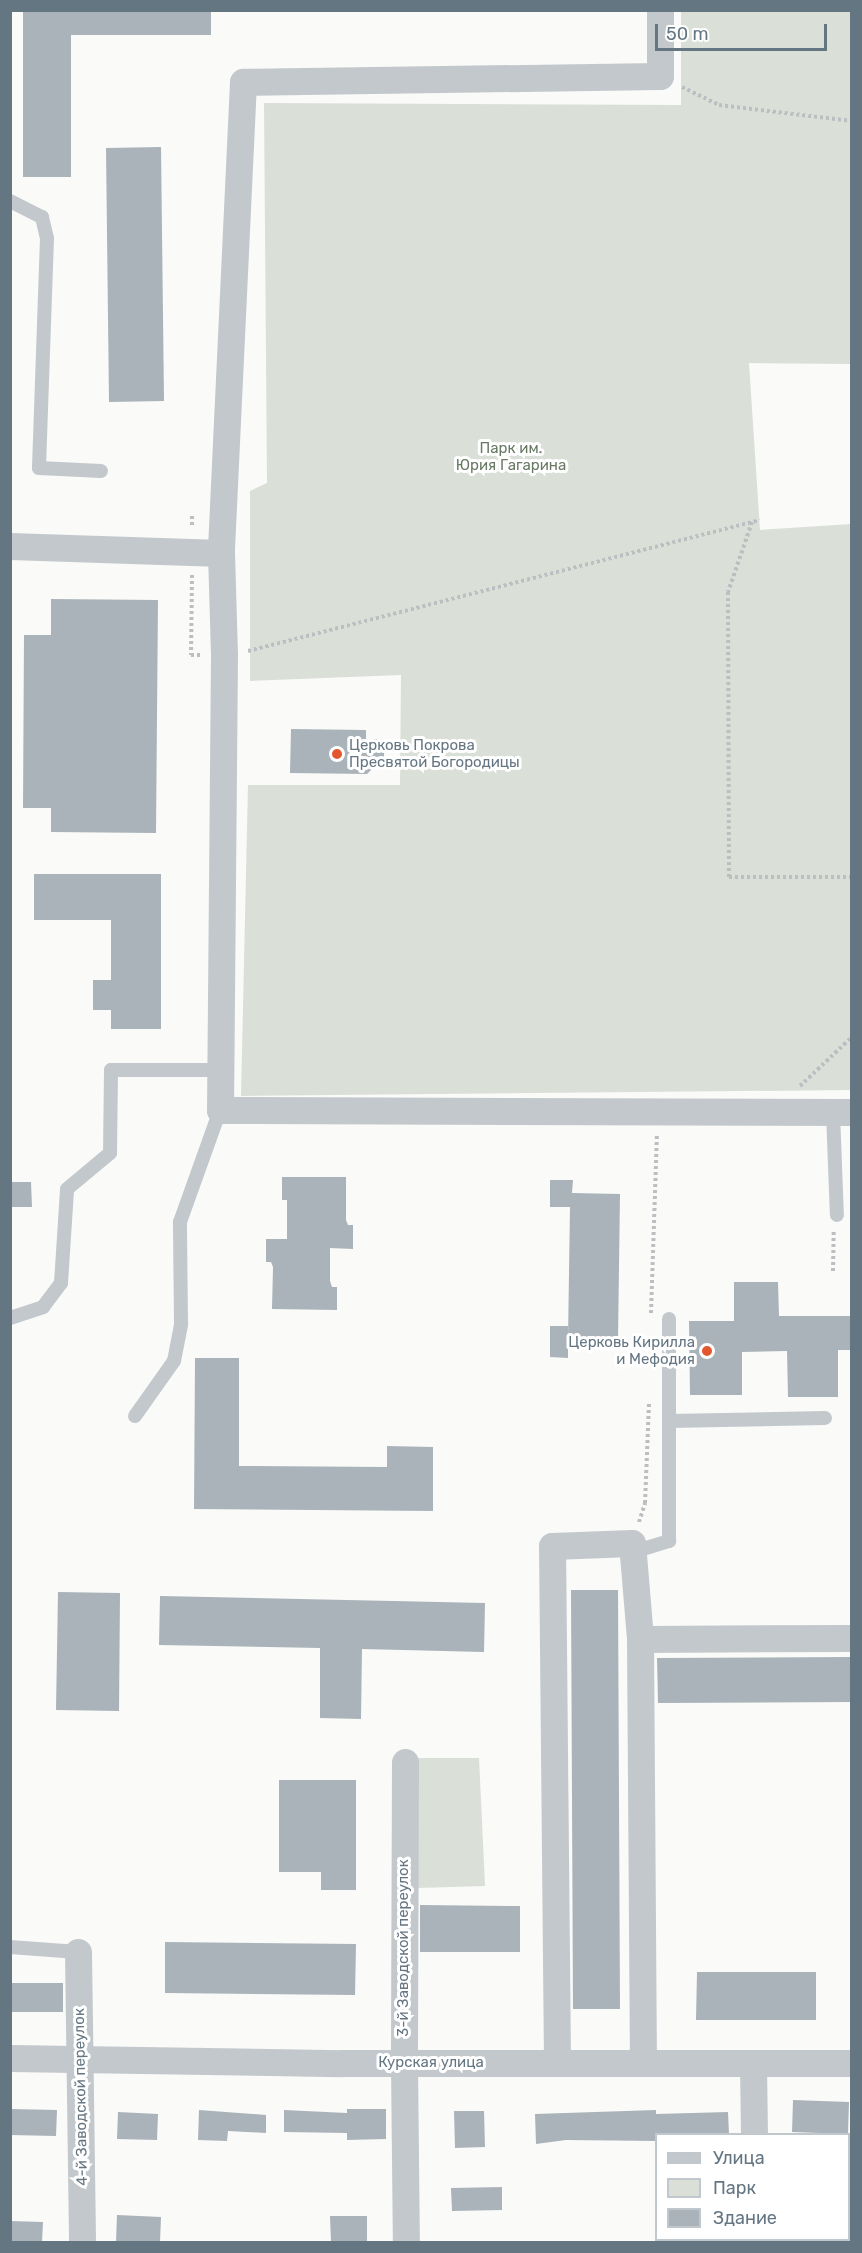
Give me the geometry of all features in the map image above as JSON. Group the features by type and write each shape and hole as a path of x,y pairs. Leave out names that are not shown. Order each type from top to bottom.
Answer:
{"street":[{"path":"660,10 660,76 243,82 221,553 224,654 220,1110 842,1113"},
{"path":"10,546 221,553"},
{"path":"556,2063 552,1546 632,1548 640,1639 643,2063"},
{"path":"640,1639 852,1638"},
{"name":"3-й Заводской переулок","path":"405,1762 406,2242"},
{"name":"4-й Заводской переулок","path":"78,1952 82,2242"},
{"name":"Курская улица","path":"10,2058 404,2063 852,2063"},
{"path":"753,2063 754,2133"}],"lane":[{"path":"10,201 42,217 46,238 39,468 101,471"},
{"path":"10,1318 43,1307 61,1283 68,1189 111,1153 111,1070 221,1070"},
{"path":"135,1416 174,1361 181,1324 180,1222 220,1110"},
{"path":"837,1215 842,1113"},
{"path":"632,1548 669,1541 669,1319"},
{"path":"669,1421 825,1418"},
{"path":"10,1947 78,1952"}],"path":[{"path":"660,76 719,105 852,121"},
{"path":"192,516 191,655 212,654"},
{"path":"238,653 760,520"},
{"path":"752,522 728,592 729,877 852,877"},
{"path":"796,1090 852,1037"},
{"path":"651,1324 657,1134 669,1134"},
{"path":"833,1271 833,1234 837,1215"},
{"path":"632,1548 645,1503 649,1396"}],"green space":[{"name":"Парк им. Юрия Гагарина","path":"681,11 851,11 851,364 749,363 760,530 851,524 851,1090 241,1096 248,785 400,785 401,675 250,681 250,491 267,483 264,103 681,105"},
{"path":"418,1758 479,1758 485,1886 417,1888"}],"building":[{"path":"23,10 211,10 211,35 71,35 71,177 23,177"},
{"path":"161,147 164,401 109,402 106,148"},
{"path":"51,599 158,600 156,833 51,832 51,808 23,808 24,635 51,635"},
{"name":"Церковь Покрова Пресвятой Богородицы","path":"291,729 366,730 366,740 377,739 384,747 384,757 367,774 290,773"},
{"path":"34,874 161,874 161,1029 111,1029 111,1010 93,1010 93,980 111,980 111,920 34,920"},
{"path":"282,1177 346,1177 346,1220 348,1225 353,1225 353,1249 330,1248 330,1281 332,1287 337,1287 337,1310 272,1309 273,1267 271,1262 266,1262 266,1239 287,1239 287,1200 282,1200"},
{"path":"550,1180 573,1180 572,1193 620,1194 618,1340 568,1339 570,1207 550,1207"},
{"path":"10,1182 31,1182 32,1207 10,1207"},
{"path":"734,1282 778,1282 779,1316 852,1316 852,1350 838,1350 838,1397 788,1397 787,1351 742,1352 742,1395 690,1395 689,1321 734,1321"},
{"path":"550,1326 568,1326 568,1358 550,1357"},
{"path":"195,1358 239,1358 239,1466 387,1467 387,1446 433,1447 433,1511 194,1509"},
{"path":"571,1590 618,1590 620,2009 573,2009"},
{"path":"58,1592 120,1593 119,1711 56,1710"},
{"path":"160,1596 485,1603 484,1652 362,1649 361,1719 320,1718 320,1648 159,1645"},
{"path":"852,1657 852,1702 658,1703 657,1658"},
{"path":"279,1780 356,1780 356,1890 321,1890 321,1872 279,1872"},
{"path":"420,1905 520,1906 520,1952 420,1952"},
{"path":"165,1942 356,1944 355,1995 165,1993"},
{"path":"697,1972 816,1972 816,2020 696,2020"},
{"path":"10,1983 63,1983 63,2012 10,2012"},
{"path":"793,2100 849,2102 848,2133 792,2132"},
{"path":"10,2109 57,2110 56,2136 10,2135"},
{"path":"347,2109 386,2109 386,2139 347,2140 347,2133 284,2132 284,2110 347,2113"},
{"path":"199,2110 266,2115 266,2133 228,2131 227,2141 198,2140"},
{"path":"656,2110 656,2114 728,2112 729,2133 655,2133 655,2141 566,2140 536,2144 535,2114"},
{"path":"454,2111 484,2111 485,2147 455,2148"},
{"path":"118,2112 158,2114 157,2140 117,2139"},
{"path":"502,2187 502,2210 452,2211 451,2188"},
{"path":"117,2215 161,2217 160,2242 116,2242"},
{"path":"330,2216 367,2216 367,2242 331,2242"},
{"path":"10,2221 43,2222 42,2242 10,2242"}],"place":[{"name":"Церковь Покрова Пресвятой Богородицы","path":"337,754"},
{"name":"Церковь Кирилла и Мефодия","path":"707,1351"}]}
